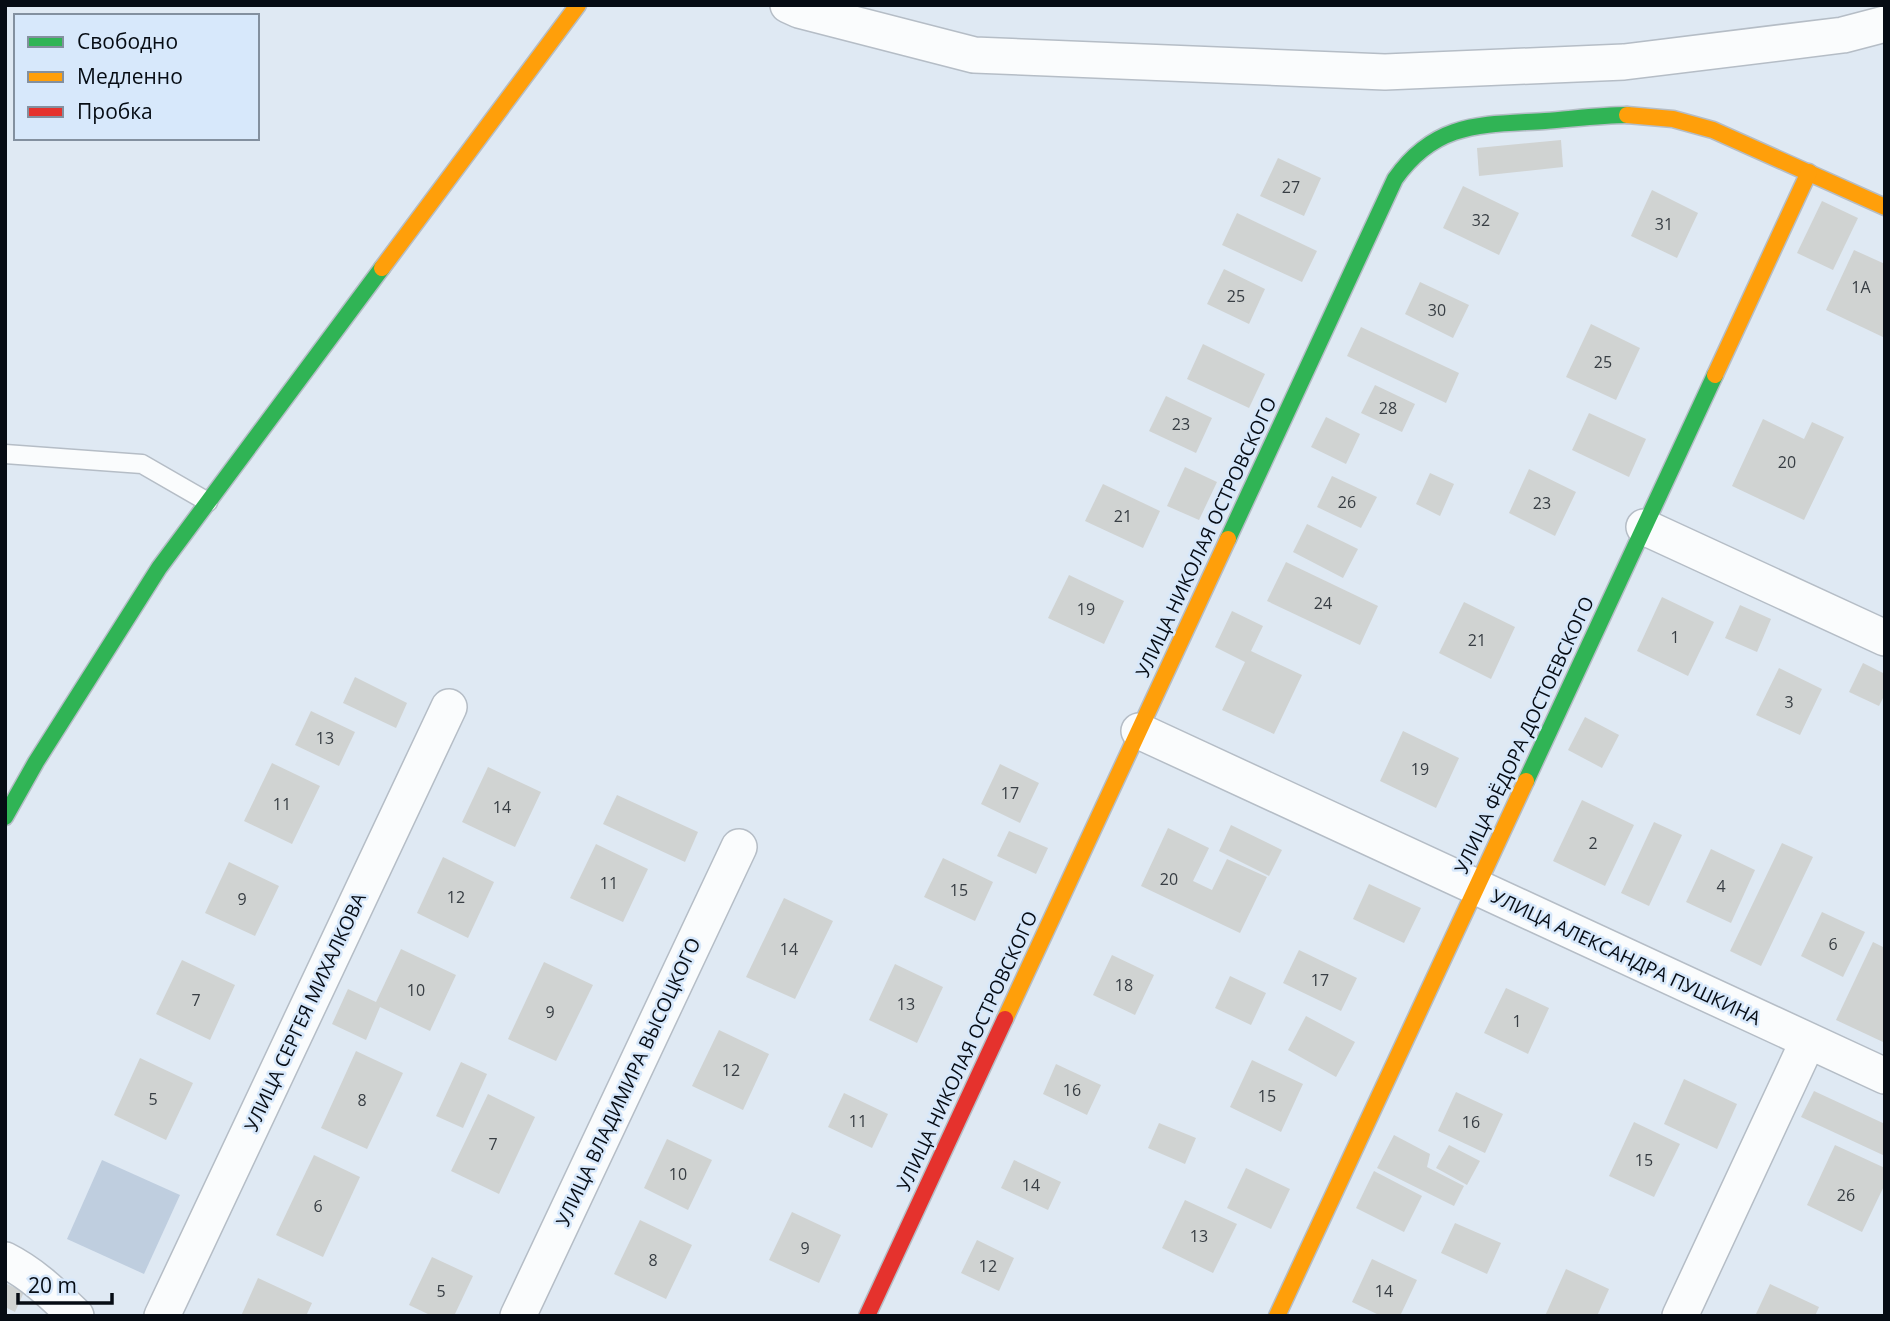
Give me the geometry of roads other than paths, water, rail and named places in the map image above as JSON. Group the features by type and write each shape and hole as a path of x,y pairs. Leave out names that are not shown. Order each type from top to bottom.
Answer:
{"street":[{"path":"5,817 36,762 152,579 578,5"},
{"path":"788,5 974,55 1385,72 1624,62 1843,36 1885,24"},
{"name":"УЛИЦА НИКОЛАЯ ОСТРОВСКОГО","path":"867,1316 1395,179 1404,166 1437,137 1461,128 1637,115 1673,119 1713,130 1885,207"},
{"name":"УЛИЦА ФЁДОРА ДОСТОЕВСКОГО","path":"1277,1316 1809,172"},
{"path":"1644,527 1885,638"},
{"name":"УЛИЦА СЕРГЕЯ МИХАЛКОВА","path":"162,1316 449,707"},
{"name":"УЛИЦА АЛЕКСАНДРА ПУШКИНА","path":"1139,732 1885,1076"},
{"name":"УЛИЦА ВЛАДИМИРА ВЫСОЦКОГО","path":"518,1316 739,847"},
{"path":"1680,1316 1808,1041"},
{"path":"5,1260 42,1283 76,1316"}],"lane":[{"path":"5,454 142,464 208,502"}]}
